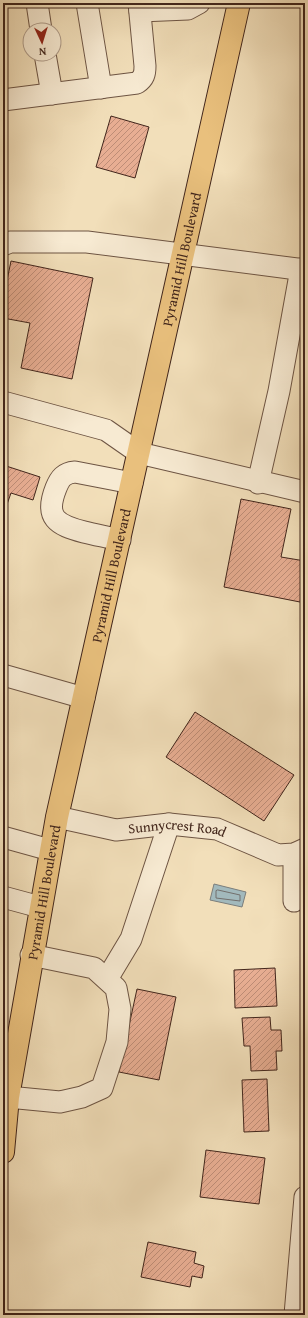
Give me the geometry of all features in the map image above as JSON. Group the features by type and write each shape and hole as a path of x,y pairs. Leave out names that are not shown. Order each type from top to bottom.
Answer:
{"main road":[{"name":"Pyramid Hill Boulevard","path":"3,1152 8,1098 31,954 56,817 120,540 182,254 239,3"}],"street":[{"path":"37,3 40,22"},
{"path":"87,3 101,88"},
{"path":"3,100 137,83 142,80 145,74 139,7 188,9 199,3"},
{"path":"46,62 52,94"},
{"path":"3,245 10,242 87,242 303,269 279,390 258,483"},
{"path":"3,402 106,430 139,453 258,483 305,492"},
{"path":"120,540 66,528 56,522 51,512 53,496 60,479 68,473 75,472 132,484"},
{"path":"3,675 84,698"},
{"name":"Sunnycrest Road","path":"56,817 116,830 169,824 217,829 278,855 300,852"},
{"path":"107,979 131,939 169,824"},
{"path":"3,837 50,850"},
{"path":"294,901 300,852"},
{"path":"3,898 40,907"},
{"path":"8,1098 60,1102 82,1097 102,1088 117,1042 120,1009 116,988 94,968 31,954"},
{"path":"295,1315 305,1198"}],"water":[{"path":"214,884 246,892 242,907 210,900"}],"building":[{"path":"111,116 149,127 135,178 96,167"},
{"path":"11,261 93,278 72,379 21,368 30,323 3,318 3,300"},
{"path":"3,465 40,477 33,500 11,493 5,510 3,510"},
{"path":"241,499 291,509 281,557 305,561 305,603 224,587"},
{"path":"195,712 294,775 264,821 166,757"},
{"path":"275,968 277,1006 235,1008 234,970"},
{"path":"137,989 176,997 159,1080 119,1072"},
{"path":"270,1017 271,1030 281,1030 282,1051 276,1051 277,1070 251,1071 250,1046 244,1046 242,1018"},
{"path":"267,1079 269,1131 244,1132 242,1080"},
{"path":"206,1150 265,1158 259,1204 200,1197"},
{"path":"148,1242 196,1252 194,1263 204,1266 202,1278 192,1276 190,1287 141,1277"}]}
